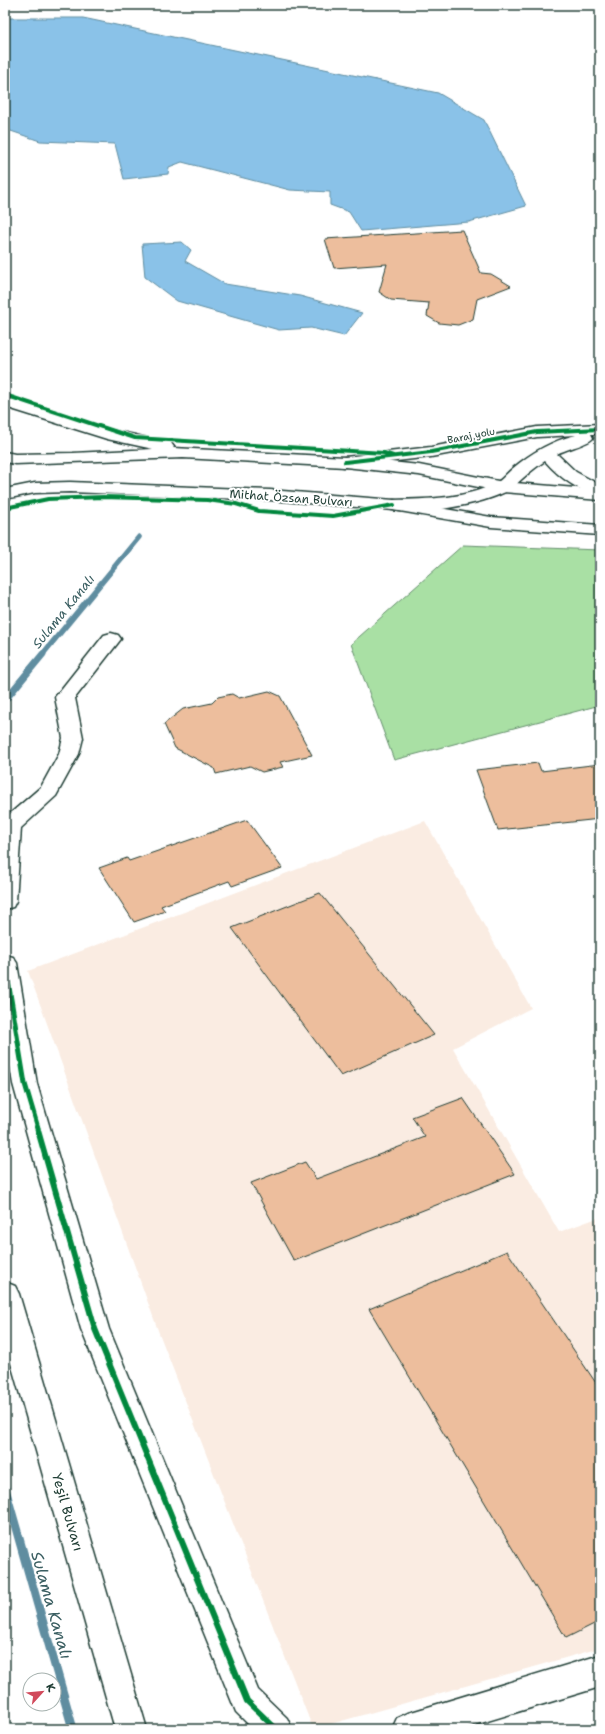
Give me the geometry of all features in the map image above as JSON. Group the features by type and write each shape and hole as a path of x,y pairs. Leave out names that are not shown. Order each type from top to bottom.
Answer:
{"main road":[{"path":"5,402 113,435 183,453"},
{"name":"Baraj yolu","path":"345,462 431,452 537,432 600,429"},
{"path":"394,505 430,505 466,499 503,487 546,452 565,442 600,435"},
{"path":"546,452 562,469 582,484 600,491"},
{"path":"5,457 15,459 73,458 183,453 345,462 419,470 503,487 600,496"},
{"name":"Mithat Özsan Bulvarı","path":"5,494 35,488 70,487 270,495 394,505 491,522 600,530"},
{"path":"5,901 8,828 49,791 69,754 73,738 65,697 111,638"},
{"path":"5,963 25,1084 95,1329 247,1701 276,1729"},
{"name":"Yeşil Bulvarı","path":"5,1294 131,1729"},
{"path":"408,1729 600,1672"}],"shaded area":[{"path":"425,821 531,1008 453,1048 559,1232 600,1217 600,1648 313,1729 159,1333 28,971"}],"green space":[{"path":"463,545 600,550 600,705 394,760 351,644"}],"water":[{"path":"5,18 83,18 438,93 484,120 526,206 469,222 361,231 349,212 330,205 330,192 290,190 182,162 169,167 168,174 124,179 115,144 40,141 5,129"},
{"path":"182,242 191,250 185,261 225,284 300,296 362,313 344,336 311,328 279,330 177,301 145,277 142,244"}],"building":[{"path":"462,230 481,273 491,274 511,286 477,299 473,319 458,325 439,323 427,316 429,303 391,300 379,292 387,264 334,268 325,239"},
{"path":"269,691 280,696 312,755 280,762 283,767 262,772 250,766 216,774 214,768 175,748 164,724 183,709 212,703 218,697 232,694 239,698"},
{"path":"538,763 541,771 600,764 600,819 498,830 476,770"},
{"path":"247,820 282,868 232,886 229,881 161,906 165,911 134,922 99,868 127,858 129,861"},
{"path":"320,893 434,1035 341,1076 232,928"},
{"path":"463,1098 515,1174 294,1261 251,1183 305,1162 316,1179 425,1137 412,1117"},
{"path":"507,1251 600,1389 600,1621 566,1638 369,1309"}],"waterway":[{"name":"Sulama Kanalı","path":"42,655 139,537"},
{"name":"Sulama Kanalı","path":"5,700 43,654"},
{"name":"Sulama Kanalı","path":"5,1489 73,1729"}],"cycle path":[{"path":"5,395 135,438 384,453 393,456"},
{"path":"345,462 431,452 537,432 600,429"},
{"path":"5,508 48,499 103,497 207,500 236,504 259,511 333,516 394,505"},
{"path":"5,963 25,1084 95,1329 247,1701 276,1729"}]}
